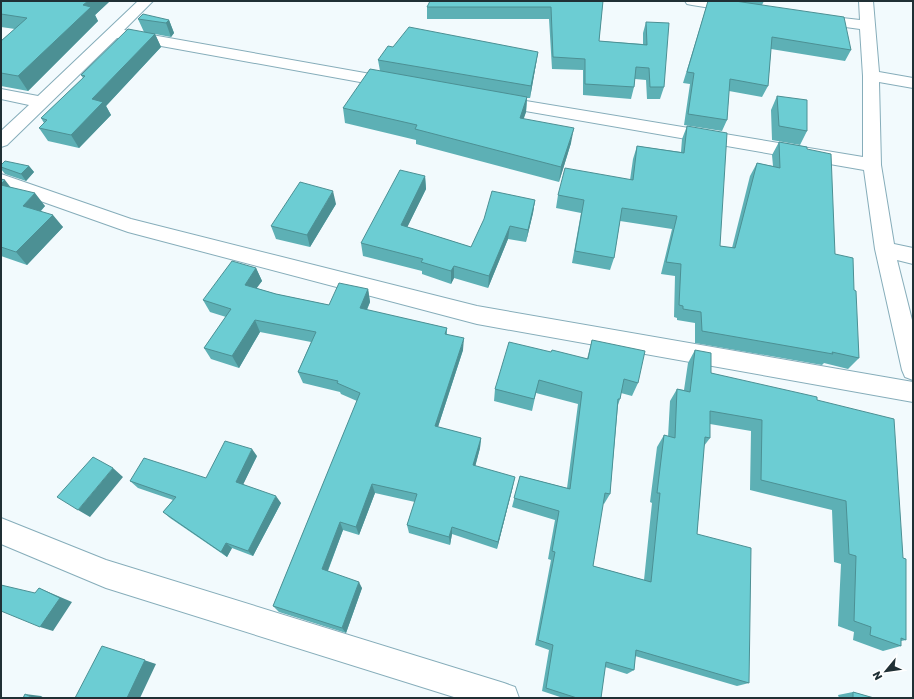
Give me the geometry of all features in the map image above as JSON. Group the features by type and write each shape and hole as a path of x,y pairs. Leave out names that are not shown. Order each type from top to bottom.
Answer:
{"street":[{"path":"1,141 115,33 146,1"},
{"path":"692,1 748,9"},
{"path":"866,1 871,76 872,165 885,249 913,370"},
{"path":"798,16 868,25"},
{"path":"115,33 411,86"},
{"path":"871,76 913,84"},
{"path":"1,94 42,102"},
{"path":"481,98 872,165"},
{"path":"1,180 128,225 477,314 913,392"},
{"path":"885,249 913,256"},
{"path":"1,531 106,574 504,698"}],"building":[{"path":"1,1 88,1 83,5 91,7 18,76 1,73 1,41 27,18 1,14"},
{"path":"430,1 603,1 599,41 647,45 646,22 669,23 664,87 650,87 649,68 636,67 634,87 585,84 585,59 553,57 551,7 427,7"},
{"path":"708,1 735,1 844,17 851,50 772,37 768,86 730,79 727,120 688,114 694,73 687,72"},
{"path":"143,14 169,20 166,23 138,19"},
{"path":"409,27 538,52 531,86 378,60 388,46 393,47"},
{"path":"128,29 155,34 92,99 103,102 71,135 39,128 47,120 41,118 85,76 81,75"},
{"path":"370,69 527,97 520,118 574,128 561,167 415,129 417,125 343,108"},
{"path":"777,96 807,100 807,131 779,126"},
{"path":"687,126 727,133 720,246 735,248 757,163 780,168 779,142 807,147 807,149 831,154 835,254 853,258 859,358 832,352 833,354 702,331 701,312 683,309 683,306 679,305 681,264 666,262 677,216 622,208 614,258 575,251 584,200 558,195 565,168 633,180 637,146 684,153"},
{"path":"5,161 29,166 21,174 1,167"},
{"path":"400,170 425,176 401,225 471,247 484,219 492,191 535,200 528,230 510,226 489,276 454,266 451,271 421,262 423,259 361,243"},
{"path":"300,182 333,191 307,235 271,226"},
{"path":"1,185 35,193 23,206 53,215 16,252 1,247"},
{"path":"232,261 256,268 245,285 276,294 329,305 339,283 368,289 360,308 447,328 445,334 464,338 435,426 481,438 473,465 515,477 498,542 452,527 449,537 407,525 417,494 372,484 356,527 340,522 322,569 359,582 342,628 273,606 360,393 337,383 338,381 298,372 316,332 255,320 232,356 204,348 231,309 203,300"},
{"path":"592,340 645,351 638,383 624,379 620,399 618,399 610,494 605,493 593,566 651,582 660,493 657,493 664,435 675,438 677,389 690,392 695,350 711,353 711,373 817,397 817,400 894,419 903,558 906,559 906,640 901,638 901,646 870,635 871,627 854,621 856,556 849,554 846,501 761,480 762,420 710,411 710,438 705,437 697,534 751,548 749,683 636,650 634,670 606,662 601,698 577,698 546,688 553,645 538,640 555,552 552,551 559,511 514,498 520,476 570,489 582,392 539,380 534,399 495,389 509,342 551,352 552,350 588,359"},
{"path":"225,441 252,449 236,482 276,496 248,551 226,543 221,552 163,512 176,497 130,481 144,458 206,478"},
{"path":"93,457 113,468 78,510 57,497"},
{"path":"1,585 35,593 39,588 60,598 40,627 1,611"},
{"path":"102,646 145,660 127,698 75,698"},
{"path":"853,692 874,698 853,698"},
{"path":"25,694 33,698 23,698"}]}
